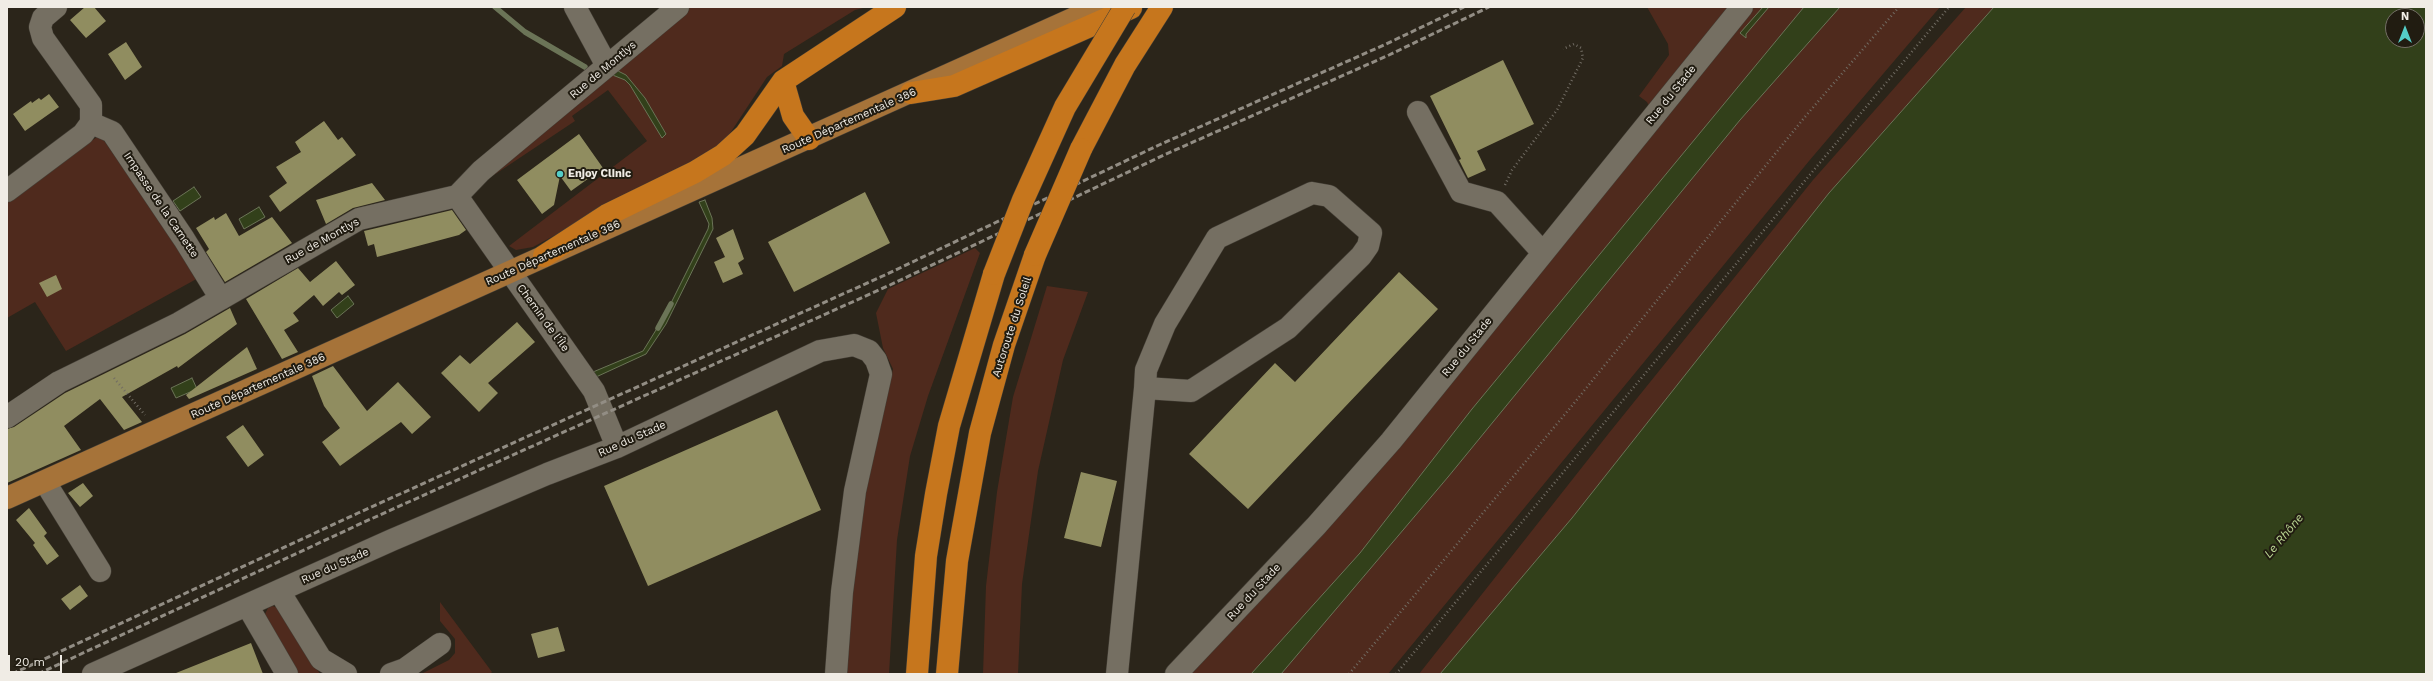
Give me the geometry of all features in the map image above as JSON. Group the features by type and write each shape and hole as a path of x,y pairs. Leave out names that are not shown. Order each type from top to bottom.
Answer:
{"highway":[{"path":"544,256 607,215 695,172 723,155 745,135 783,81 895,7"},
{"path":"917,674 926,556 936,494 950,426 994,274 1023,200 1065,106 1125,7"},
{"path":"911,93 954,86 1132,7"},
{"name":"Autoroute du Soleil","path":"947,674 957,561 980,433 1004,345 1035,255 1081,149 1125,65 1162,7"},
{"path":"783,81 794,116 809,139"}],"main road":[{"name":"Route Départementale 386","path":"7,498 544,256 809,139 1099,7"}],"street":[{"path":"7,191 83,134 90,123 91,105 43,38 40,27 43,18 56,7"},
{"path":"575,7 607,66"},
{"name":"Rue de Montlys","path":"7,417 59,382 99,360 179,323 359,219 457,196 481,171 678,7"},
{"name":"Rue du Stade","path":"1176,674 1316,526 1391,441 1742,7"},
{"path":"1418,112 1462,192 1497,202 1543,253"},
{"name":"Impasse de la Camette","path":"90,123 112,132 184,239 221,299"},
{"path":"1117,674 1146,370 1165,324 1217,238 1312,194 1329,196 1371,233 1368,246 1361,256 1288,328 1191,391 1145,388"},
{"name":"Chemin de l'Île","path":"457,196 594,391 617,447"},
{"name":"Rue du Stade","path":"94,674 247,605 533,480 617,447 820,351 854,346 869,351 876,360 881,374 856,491 842,592 836,674"},
{"path":"45,482 100,572"},
{"path":"279,591 321,659 346,674"},
{"path":"247,605 287,674"},
{"path":"391,674 405,670 440,644"}],"path":[{"path":"1349,674 1576,401 1804,118 1899,7"},
{"path":"1396,674 1949,7"},
{"path":"1497,202 1512,170 1557,110 1583,58 1581,48 1574,44 1563,49"},
{"path":"99,360 157,431"}],"shaded area":[{"path":"686,7 867,7 855,10 784,54 782,66 767,77 725,141 698,159 533,247 516,250 509,246 647,141 608,90 572,116 575,121 494,175 492,173"},
{"path":"1647,7 1804,7 1472,409 1360,553 1251,674 1191,674 1377,474 1657,123 1647,102 1639,96 1669,55 1668,44"},
{"path":"1840,7 1940,7 1809,161 1388,674 1281,674 1448,477 1740,120"},
{"path":"1966,7 1994,7 1829,193 1572,518 1440,674 1419,674 1609,433 1813,180"},
{"path":"100,135 200,277 66,351 35,302 7,318 7,202 32,181"},
{"path":"975,248 980,253 928,396 910,456 897,540 889,674 844,674 864,489 893,369 883,348 876,313 888,289"},
{"path":"1047,286 1088,292 1063,360 1038,471 1022,584 1018,674 983,674 986,586 997,492 1013,397"},
{"path":"440,602 492,672 490,674 421,674 449,660 455,653 455,639 440,621"},
{"path":"272,606 280,608 320,674 295,674 266,622 265,614 268,608"}],"water":[{"path":"1763,7 1769,7 1746,34 1746,38 1740,33"},
{"path":"1804,7 1840,7 1740,120 1448,477 1281,674 1251,674 1360,553 1472,409"},
{"name":"Le Rhône","path":"1994,7 2426,7 2426,674 1440,674 1572,518 1829,193"},
{"path":"612,68 626,75 645,98 666,134 662,138 630,85 625,80 605,72"},
{"path":"194,187 201,197 180,211 173,201"},
{"path":"705,200 712,218 713,229 666,324 646,354 596,377 593,372 643,351 664,317 708,229 709,224 699,202"},
{"path":"259,207 265,217 244,229 239,219"},
{"path":"348,296 354,304 337,318 331,310"},
{"path":"192,378 197,389 176,398 171,388"}],"building":[{"path":"85,7 94,7 106,21 86,38 70,20"},
{"path":"126,42 142,67 125,80 108,54"},
{"path":"1503,60 1534,124 1477,151 1486,170 1468,178 1459,160 1461,159 1430,96"},
{"path":"49,94 59,107 25,131 13,114 31,101 32,103 39,98 41,100"},
{"path":"324,121 338,140 342,137 356,155 280,212 269,196 287,183 276,167 301,152 295,142"},
{"name":"Enjoy Clinic","path":"579,134 603,168 571,191 560,176 554,205 542,214 517,180"},
{"path":"372,183 385,200 353,208 326,224 316,200"},
{"path":"865,192 890,243 794,292 768,242"},
{"path":"452,210 466,230 459,235 377,257 374,244 368,246 364,231"},
{"path":"226,213 239,236 272,217 292,243 225,282 206,252 209,249 196,228 214,217 215,220"},
{"path":"733,229 744,259 738,263 743,274 723,283 714,262 725,257 716,238"},
{"path":"336,261 355,285 342,295 339,292 323,306 314,295 293,313 299,321 284,330 298,352 282,359 246,299 298,268 310,282"},
{"path":"1399,272 1438,309 1248,509 1189,454 1275,363 1295,382"},
{"path":"56,275 62,289 47,297 39,283"},
{"path":"230,308 237,324 178,368 177,366 122,397 142,422 124,430 100,399 64,426 81,450 7,483 7,429 14,427 65,393 185,334"},
{"path":"517,322 535,342 488,383 498,393 479,412 441,373 460,355 470,364"},
{"path":"247,347 257,369 189,399 186,395"},
{"path":"333,366 367,411 398,382 431,417 412,434 401,422 340,466 322,442 340,428 324,406 312,376"},
{"path":"777,410 821,510 648,586 604,486"},
{"path":"243,425 264,455 248,467 226,437"},
{"path":"1081,472 1117,481 1101,547 1064,538"},
{"path":"83,483 93,496 80,507 68,493"},
{"path":"29,508 47,533 44,536 59,556 47,565 33,545 35,543 16,520"},
{"path":"80,585 88,596 70,610 61,599"},
{"path":"558,627 565,651 538,658 531,634"},
{"path":"251,643 263,674 176,674 176,673"}],"waterway":[{"path":"495,7 525,32 585,67"},
{"path":"658,328 671,304"}],"railway":[{"path":"12,674 358,513 885,275 1159,145 1384,45 1464,7"},
{"path":"38,674 362,523 890,285 1164,155 1389,55 1489,7"}],"place":[{"name":"Enjoy Clinic","path":"560,174"}]}
